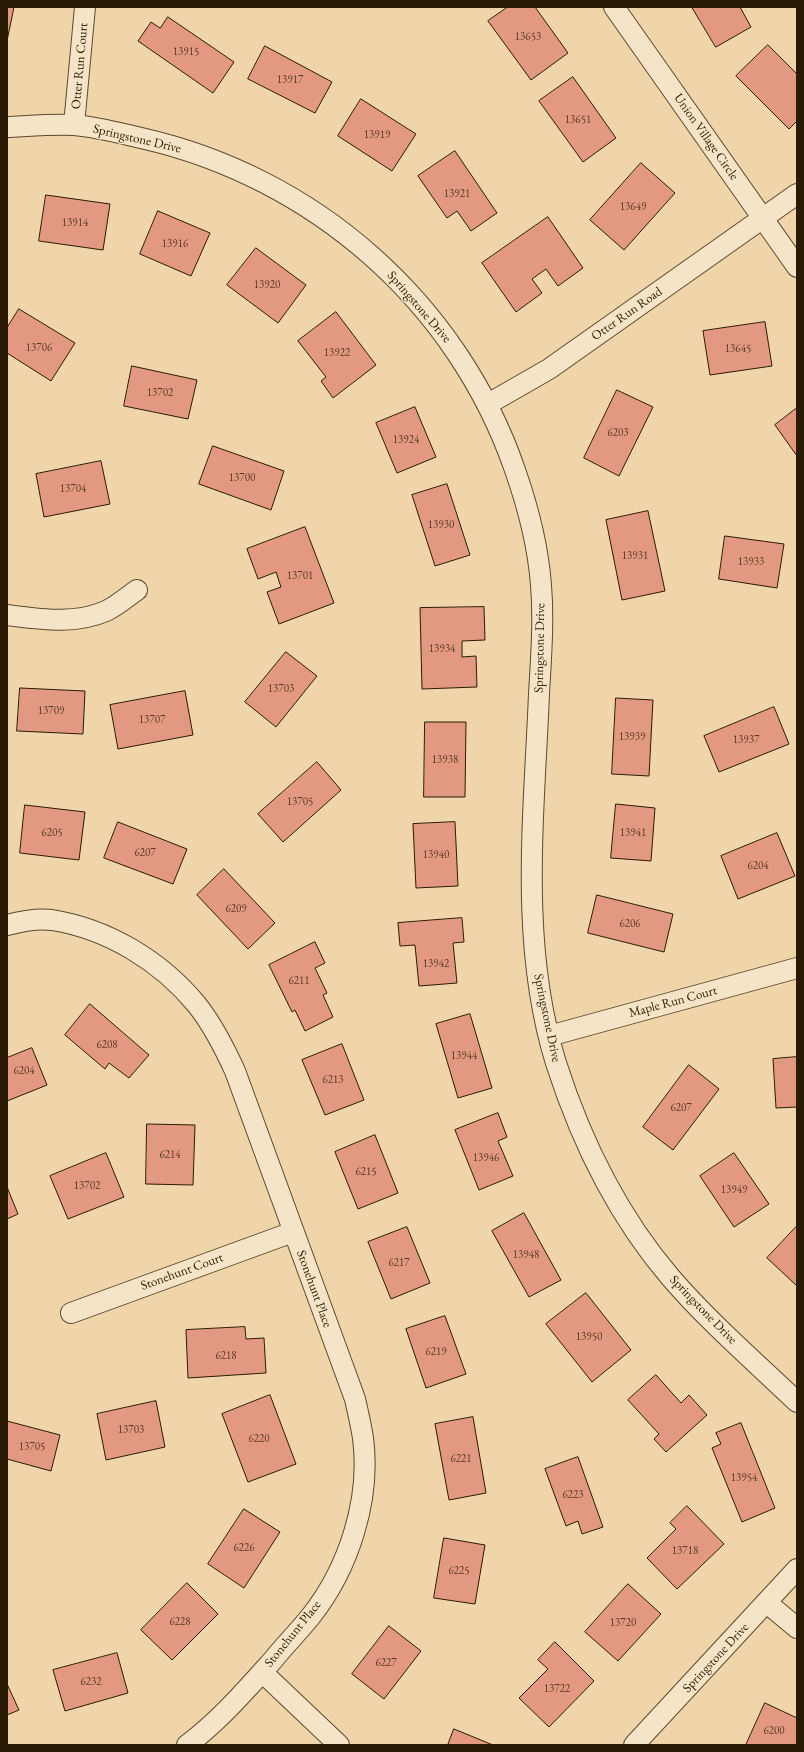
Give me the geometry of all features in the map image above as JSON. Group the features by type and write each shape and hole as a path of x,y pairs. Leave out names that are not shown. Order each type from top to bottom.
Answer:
{"street":[{"name":"Otter Run Court","path":"74,125 85,7"},
{"name":"Union Village Circle","path":"614,7 797,266"},
{"name":"Springstone Drive","path":"7,127 74,125 173,145 216,160 252,176 316,212 350,236 394,276 434,320 488,404 510,456 532,524 541,587 542,641 531,880 537,970 543,1012 556,1062 582,1136 608,1188 640,1239 672,1279 704,1313 797,1402"},
{"name":"Otter Run Road","path":"488,404 549,369 797,194"},
{"path":"7,615 54,620 76,619 106,610 137,590"},
{"name":"Stonehunt Place","path":"7,925 28,920 51,920 79,926 110,938 151,962 182,988 206,1017 225,1049 237,1078 355,1399 363,1438 364,1460 360,1507 355,1530 336,1578 311,1616 262,1672 204,1732 187,1745"},
{"name":"Maple Run Court","path":"549,1036 797,968"},
{"name":"Stonehunt Court","path":"71,1313 293,1232"},
{"name":"Springstone Drive","path":"634,1745 797,1569"},
{"path":"767,1603 797,1628"},
{"path":"262,1672 339,1745"}],"building":[{"path":"7,7 14,7 7,41"},
{"path":"508,7 535,7 568,53 531,80 488,21"},
{"path":"692,7 740,7 751,27 716,47"},
{"path":"168,17 234,62 213,93 138,41 151,22 160,28"},
{"path":"768,45 797,74 797,121 789,129 736,76"},
{"path":"265,46 332,82 315,113 248,79"},
{"path":"573,77 616,138 583,162 539,101"},
{"path":"361,99 416,134 392,171 338,136"},
{"path":"455,151 497,213 471,231 457,211 447,218 418,176"},
{"path":"641,163 675,193 624,250 590,220"},
{"path":"46,195 110,204 103,250 39,241"},
{"path":"158,211 210,233 191,276 140,254"},
{"path":"548,217 583,268 558,286 546,269 532,279 542,293 516,312 482,263"},
{"path":"256,248 306,285 278,323 227,285"},
{"path":"19,309 75,343 51,381 7,353 7,328"},
{"path":"336,312 376,365 333,398 321,381 326,377 298,341"},
{"path":"765,322 772,366 710,375 703,331"},
{"path":"132,366 197,380 188,419 124,406"},
{"path":"617,390 653,407 619,476 584,458"},
{"path":"415,407 436,457 397,473 376,423"},
{"path":"797,408 797,456 775,425"},
{"path":"213,446 284,471 271,510 199,484"},
{"path":"101,461 110,504 44,517 36,474"},
{"path":"447,484 470,555 435,566 412,495"},
{"path":"648,511 665,591 622,600 606,520"},
{"path":"305,527 334,603 279,624 267,592 281,587 276,572 258,579 247,549"},
{"path":"725,536 784,544 777,588 719,579"},
{"path":"484,607 485,640 462,641 462,657 476,656 477,687 422,689 420,608"},
{"path":"286,652 317,676 276,727 245,702"},
{"path":"20,688 85,691 83,734 17,731"},
{"path":"185,691 193,735 118,749 110,705"},
{"path":"616,698 653,700 649,776 612,774"},
{"path":"774,707 789,744 719,772 704,736"},
{"path":"425,722 466,722 465,797 424,797"},
{"path":"317,762 341,790 283,842 258,814"},
{"path":"616,804 655,808 651,861 611,858"},
{"path":"25,805 85,812 79,860 20,853"},
{"path":"118,822 187,849 173,884 104,858"},
{"path":"455,822 458,886 416,888 413,824"},
{"path":"777,833 795,876 738,899 721,856"},
{"path":"224,869 275,923 248,949 197,895"},
{"path":"597,895 673,914 664,952 588,933"},
{"path":"462,918 464,942 453,943 457,983 419,986 415,945 400,946 398,923"},
{"path":"315,942 325,963 315,968 327,993 323,995 333,1017 305,1031 295,1010 292,1012 269,965"},
{"path":"90,1004 149,1055 129,1078 109,1063 105,1069 65,1035"},
{"path":"470,1014 492,1088 458,1098 436,1024"},
{"path":"342,1044 364,1100 325,1115 302,1060"},
{"path":"32,1048 47,1085 7,1101 7,1058"},
{"path":"797,1057 797,1107 776,1108 773,1059"},
{"path":"689,1065 719,1089 673,1150 643,1127"},
{"path":"498,1113 507,1137 498,1141 513,1176 479,1190 455,1130"},
{"path":"147,1124 195,1125 193,1185 146,1184"},
{"path":"375,1135 398,1193 358,1209 335,1152"},
{"path":"106,1153 124,1197 68,1219 50,1176"},
{"path":"734,1153 769,1204 734,1227 700,1176"},
{"path":"7,1187 18,1214 7,1219"},
{"path":"524,1213 561,1280 529,1297 492,1231"},
{"path":"797,1226 797,1286 767,1258"},
{"path":"407,1227 430,1283 391,1299 368,1242"},
{"path":"586,1293 631,1350 592,1382 546,1324"},
{"path":"445,1316 466,1374 426,1388 406,1329"},
{"path":"245,1327 246,1339 264,1338 266,1373 188,1378 186,1330"},
{"path":"656,1375 681,1403 689,1395 707,1415 666,1452 654,1439 659,1434 628,1400"},
{"path":"270,1395 296,1464 248,1482 222,1414"},
{"path":"156,1401 165,1447 106,1460 97,1414"},
{"path":"473,1417 486,1493 449,1500 435,1424"},
{"path":"7,1421 60,1435 51,1471 7,1459"},
{"path":"741,1423 775,1508 742,1522 712,1448 721,1444 716,1433"},
{"path":"578,1457 603,1527 582,1534 578,1521 566,1526 545,1469"},
{"path":"687,1506 724,1544 677,1589 647,1558 676,1529 670,1523"},
{"path":"244,1509 280,1532 244,1588 208,1564"},
{"path":"444,1538 485,1545 475,1604 434,1598"},
{"path":"187,1583 218,1614 172,1660 141,1630"},
{"path":"628,1584 661,1614 618,1661 585,1632"},
{"path":"389,1626 421,1651 384,1699 352,1674"},
{"path":"555,1642 594,1681 549,1727 519,1698 548,1669 538,1660"},
{"path":"117,1653 128,1693 65,1711 53,1670"},
{"path":"7,1684 19,1710 7,1715"},
{"path":"765,1703 797,1718 797,1745 746,1745"},
{"path":"454,1729 493,1745 448,1745"}]}
